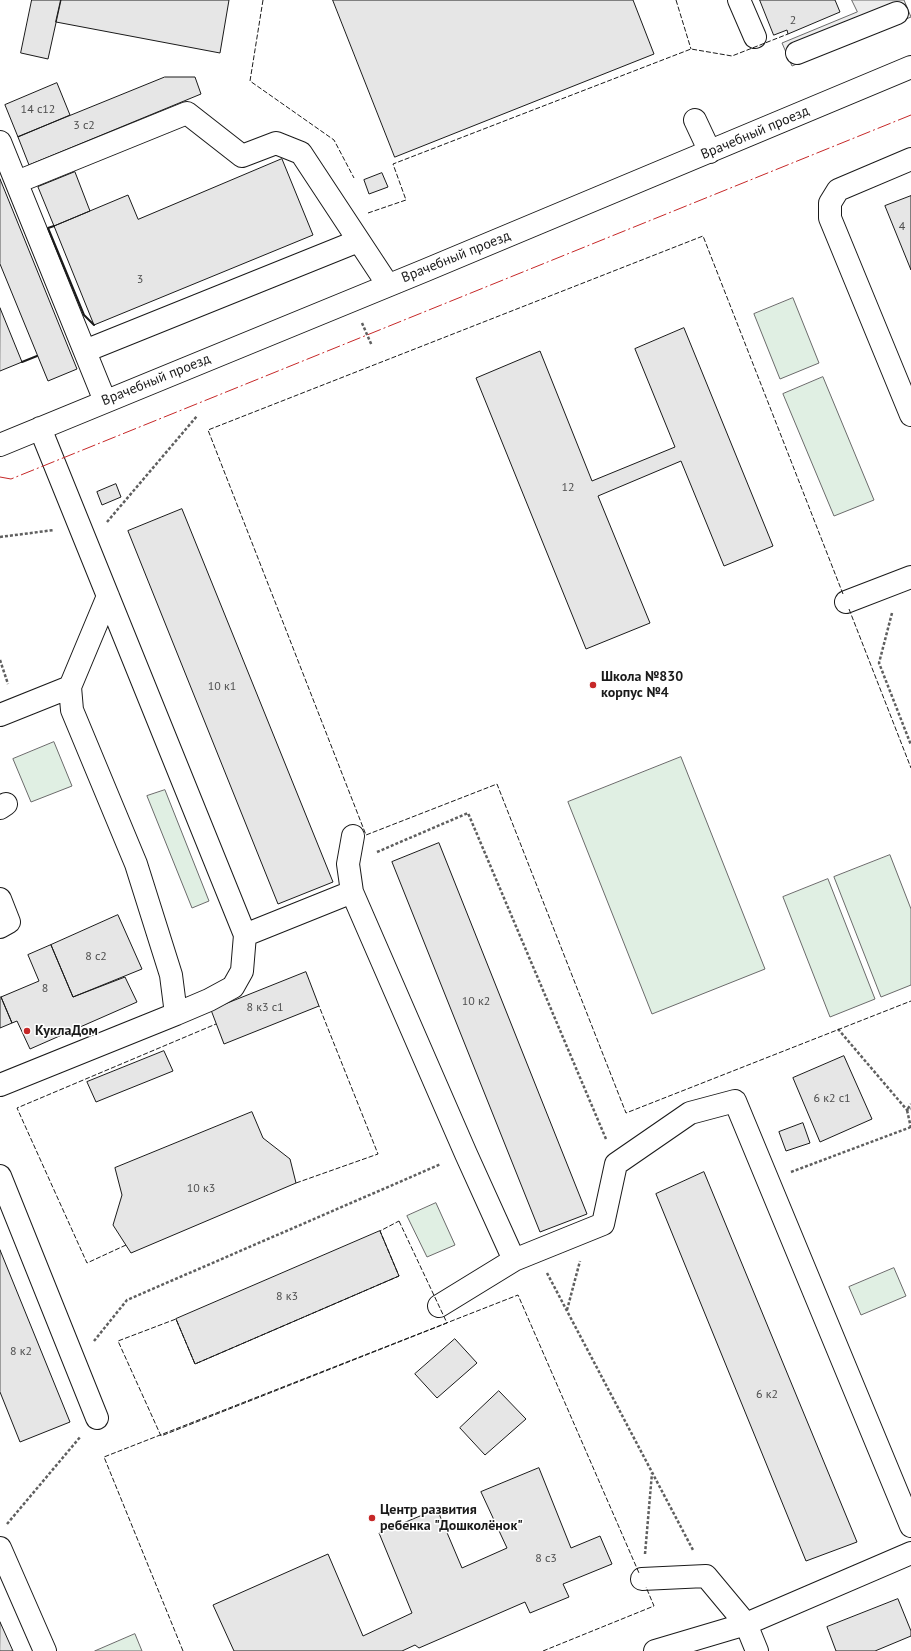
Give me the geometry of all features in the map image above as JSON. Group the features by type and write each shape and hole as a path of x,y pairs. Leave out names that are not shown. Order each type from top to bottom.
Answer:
{"street":[{"path":"740,0 755,37"},
{"path":"797,53 900,7"},
{"name":"Врачебный проезд","path":"0,445 710,152 911,67"},
{"path":"16,182 187,113 242,156 276,143 301,153 388,285"},
{"path":"695,120 710,152"},
{"path":"0,142 105,401"},
{"path":"911,158 838,190 830,203 830,218 911,415"},
{"path":"85,351 358,241"},
{"path":"0,1085 176,1014 209,1000 233,987 242,971 245,935 40,428"},
{"path":"846,602 906,579"},
{"path":"108,596 70,687 72,710 136,864 171,975 176,1014"},
{"path":"0,715 70,687"},
{"path":"353,836 348,864 352,892 466,1154 514,1260"},
{"path":"245,935 352,892"},
{"path":"0,899 9,922 0,928"},
{"path":"439,1306 514,1260 603,1224 616,1164 690,1113 735,1101 911,1526"},
{"path":"0,1176 97,1418"},
{"path":"0,1548 45,1651"},
{"path":"655,1651 746,1624 911,1553"},
{"path":"642,1579 706,1576 746,1624 757,1651"}],"path":[{"path":"362,322 372,346"},
{"path":"0,537 107,522 197,416"},
{"path":"906,579 879,663 911,745"},
{"path":"348,864 468,813 616,1164"},
{"path":"768,1181 911,1128 907,1110 838,1029"},
{"path":"907,1110 911,1104"},
{"path":"907,1110 911,1109"},
{"path":"75,1365 127,1300 390,1185 466,1154"},
{"path":"566,1310 589,1230"},
{"path":"536,1252 706,1576"},
{"path":"5,1526 97,1418"},
{"path":"642,1579 652,1473"}],"green space":[{"path":"793,298 819,363 780,379 754,314"},
{"path":"823,377 874,500 834,516 783,394"},
{"path":"54,742 72,786 31,802 13,759"},
{"path":"681,757 765,969 652,1014 568,802"},
{"path":"165,790 209,901 192,908 147,796"},
{"path":"890,855 911,909 911,985 881,997 834,877"},
{"path":"828,879 875,999 830,1017 783,897"},
{"path":"436,1203 455,1245 427,1257 407,1216"},
{"path":"894,1268 906,1296 861,1315 849,1287"},
{"path":"135,1634 142,1651 95,1651"}],"shaded area":[{"path":"852,0 904,0 911,17 792,66 782,43 857,12"}],"building":[{"path":"32,0 61,0 48,59 21,53"},
{"path":"61,0 229,0 220,53 56,22"},
{"path":"333,0 633,0 654,54 395,157"},
{"path":"760,0 835,0 840,12 788,34 787,30 774,35"},
{"path":"165,77 195,77 201,94 29,165 18,137"},
{"path":"57,83 70,115 18,137 5,105"},
{"path":"282,159 313,235 94,325 54,226 128,195 138,219"},
{"path":"75,172 90,211 54,226 38,187"},
{"path":"382,173 388,187 369,194 364,180"},
{"path":"0,179 77,369 48,381 0,264"},
{"path":"911,196 911,270 885,206"},
{"path":"0,308 22,362 0,371"},
{"path":"684,328 773,546 724,566 681,461 598,496 650,623 586,649 476,378 540,351 592,481 675,447 635,349"},
{"path":"116,484 121,497 102,505 97,492"},
{"path":"182,509 333,882 278,904 128,531"},
{"path":"439,843 587,1214 540,1232 392,862"},
{"path":"118,915 142,969 73,997 51,945"},
{"path":"51,945 73,997 125,977 137,1002 30,1049 17,1021 12,1023 1,997 39,981 28,955"},
{"path":"306,972 319,1006 224,1044 211,1010"},
{"path":"1,997 12,1023 0,1028 0,998"},
{"path":"164,1051 173,1071 96,1102 87,1082"},
{"path":"844,1056 872,1119 820,1142 793,1078"},
{"path":"252,1112 263,1138 290,1159 296,1183 131,1253 113,1225 122,1195 115,1168"},
{"path":"803,1123 810,1143 786,1151 779,1132"},
{"path":"704,1172 857,1542 806,1561 656,1194"},
{"path":"380,1231 399,1276 195,1364 176,1319"},
{"path":"0,1250 70,1422 20,1442 0,1392"},
{"path":"455,1339 477,1363 437,1398 415,1374"},
{"path":"499,1391 526,1419 485,1455 460,1428"},
{"path":"539,1468 571,1548 600,1536 612,1564 563,1584 569,1597 530,1613 525,1602 419,1648 415,1645 402,1651 234,1651 213,1605 328,1554 363,1636 412,1613 379,1533 437,1509 462,1568 507,1548 481,1492"},
{"path":"898,1599 911,1631 911,1636 875,1651 836,1651 827,1627"},
{"path":"0,1622 13,1651 0,1651"}],"fence":[{"path":"263,0 250,81 334,140 354,178"},
{"path":"676,0 691,49"},
{"path":"368,213 406,200 393,164 691,49 732,56 788,34"},
{"path":"843,594 703,236 208,430 366,835 497,784 626,1113 911,1001"},
{"path":"849,609 911,768"},
{"path":"296,1183 378,1154 319,1006"},
{"path":"126,1245 87,1263 17,1108 216,1024"},
{"path":"399,1221 447,1323 161,1436 118,1341 176,1319 195,1364 399,1276 380,1231 399,1221"},
{"path":"183,1651 104,1457 518,1295 639,1573"},
{"path":"543,1651 654,1606 646,1587"}],"wall":[{"path":"54,226 48,228 84,315 94,325"},
{"path":"22,362 37,356"}],"power":[{"path":"0,477 11,479 911,115"}],"place":[{"name":"Школа №830 корпус №4","path":"593,685"},
{"name":"КуклаДом","path":"27,1031"},
{"name":"Центр развития ребенка \"Дошколёнок\"","path":"372,1518"}]}
